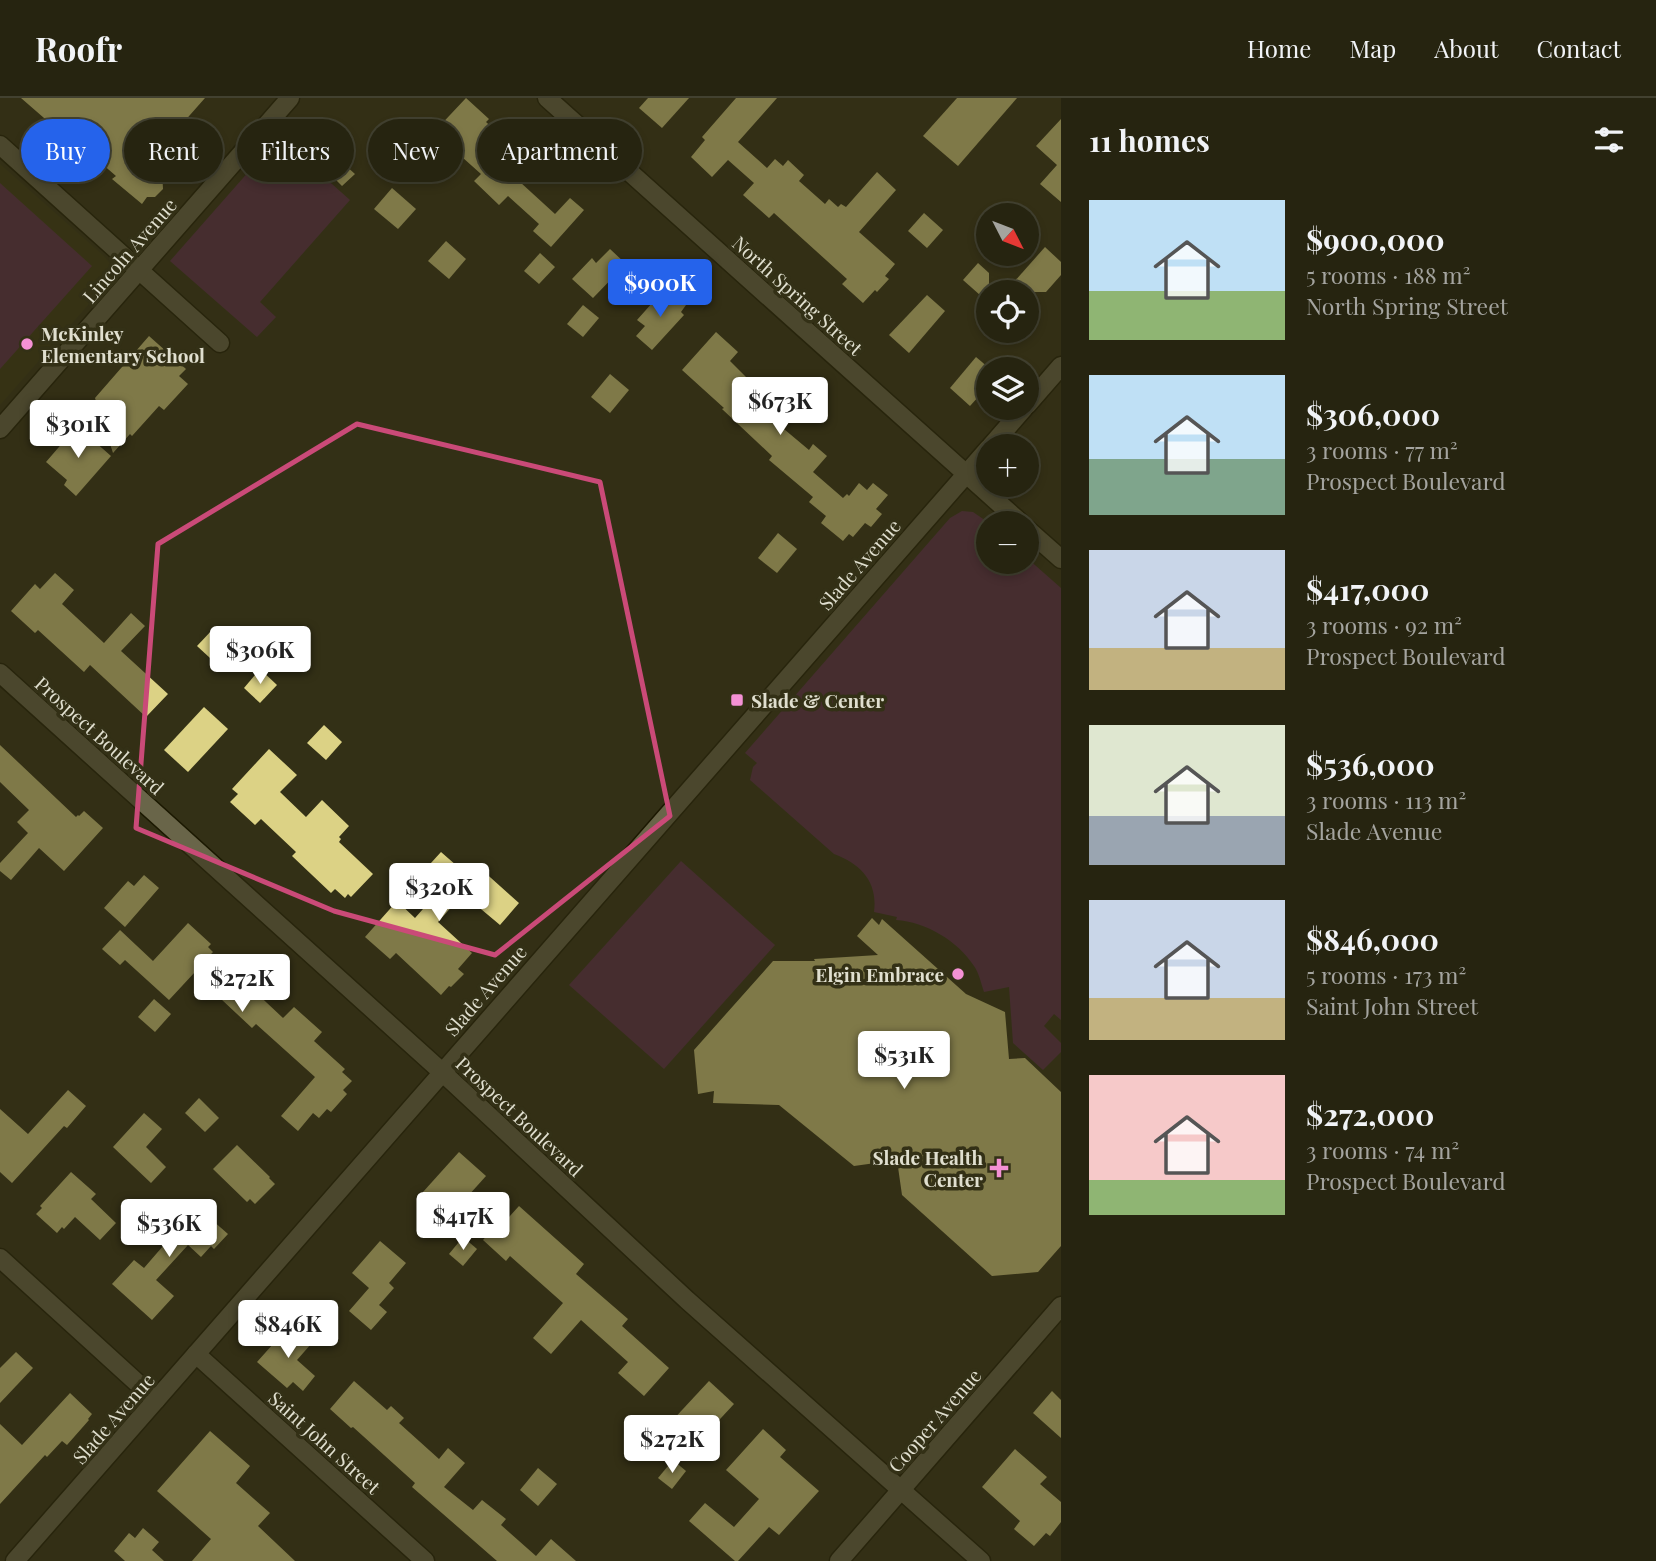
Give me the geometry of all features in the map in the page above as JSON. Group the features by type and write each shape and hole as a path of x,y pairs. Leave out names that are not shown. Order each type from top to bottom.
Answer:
{"street":[{"name":"Lincoln Avenue","path":"0,429 290,98"},
{"name":"North Spring Street","path":"547,98 1008,511"},
{"path":"0,145 220,343"},
{"name":"Slade Avenue","path":"1039,391 1061,366"},
{"name":"Slade Avenue","path":"1001,434 1014,420"},
{"name":"Slade Avenue","path":"15,1561 976,463"},
{"path":"1039,540 1061,559"},
{"name":"Prospect Boulevard","path":"0,673 442,1072 687,1300 981,1561"},
{"path":"0,1258 156,1400"},
{"name":"Cooper Avenue","path":"839,1561 1061,1306"},
{"name":"Saint John Street","path":"196,1353 425,1561"}],"highlighted area":[{"path":"357,424 600,482 670,816 495,955 334,911 136,828 158,544"}],"shaded area":[{"name":"McKinley Elementary School","path":"0,164 104,256 113,273 111,279 0,405"},
{"path":"239,182 330,182 350,200 260,302 276,317 257,337 170,261"},
{"path":"0,183 92,266 0,369"},
{"path":"962,511 976,514 976,574 1039,574 1039,569 1061,588 1061,1020 1054,1014 1044,1026 1061,1043 1061,1052 1043,1070 1013,1043 1009,987 984,992 974,966 950,941 930,929 874,912 873,892 866,876 852,863 834,854 750,780 753,767 757,763 745,753 950,518"},
{"path":"681,861 775,945 664,1069 569,985"}],"building":[{"path":"21,98 205,98 186,119 124,119 124,182 163,182 163,189 155,197 147,197 142,204 112,179 116,176 110,171 110,119 45,119"},
{"path":"466,98 489,119 477,119 477,170 463,158 463,119 446,119"},
{"path":"648,98 689,98 662,128 639,108"},
{"path":"736,98 777,98 738,142 767,168 775,159 783,166 788,160 804,175 799,181 825,204 829,199 838,207 841,204 846,207 877,172 896,190 859,232 895,264 885,276 889,279 863,303 842,284 847,279 774,213 769,218 743,195 754,183 728,160 712,177 691,157 705,140 702,137"},
{"path":"957,98 1017,98 958,166 923,136"},
{"path":"1061,119 1061,202 1040,184 1057,165 1036,146"},
{"path":"477,178 477,182 520,182 555,214 570,198 584,210 551,247 533,231 539,224 508,196 499,205 474,181"},
{"path":"392,188 416,209 398,229 374,209"},
{"path":"924,213 943,230 927,248 908,231"},
{"path":"446,241 466,259 449,279 428,261"},
{"path":"1045,247 1061,262 1061,275 1046,292 1039,292 1039,280 1016,280 1028,266 1040,266 1040,253"},
{"path":"610,249 626,264 593,298 572,279 592,258 596,263"},
{"path":"540,253 555,267 539,284 524,271"},
{"path":"976,265 989,273 989,280 976,280 976,292 963,280"},
{"path":"669,290 686,305 681,312 684,315 652,350 636,336 645,326 637,320 661,293 664,296"},
{"path":"927,295 945,311 909,353 889,335"},
{"path":"583,305 599,318 583,337 567,324"},
{"path":"716,332 738,352 730,361 757,388 767,377 785,394 778,402 783,407 772,419 809,450 813,444 827,456 813,472 843,498 847,494 849,496 859,483 867,490 873,483 888,495 876,509 882,514 871,527 865,523 853,537 849,534 843,541 821,523 826,516 809,502 813,497 769,460 772,456 682,370"},
{"path":"149,336 186,369 179,376 188,384 164,410 159,406 113,453 95,398"},
{"path":"976,357 976,399 970,406 950,388"},
{"path":"610,374 629,390 610,413 591,397"},
{"path":"77,426 111,456 76,496 64,485 67,480 46,462"},
{"path":"778,533 797,549 777,573 758,558"},
{"path":"55,573 74,590 62,604 104,643 131,613 145,626 121,651 168,694 146,717 90,665 84,672 38,630 35,633 11,611 35,584 40,589"},
{"path":"214,628 227,640 210,658 197,646"},
{"path":"260,669 277,685 260,703 244,688"},
{"path":"204,707 228,729 188,772 164,750"},
{"path":"324,725 342,742 326,760 307,743"},
{"path":"0,745 76,817 84,811 103,828 64,871 39,848 11,880 0,871 0,863 28,833 17,822 29,810 0,782"},
{"path":"269,749 297,775 280,792 306,817 322,800 349,826 339,837 339,842 373,874 351,897 348,894 345,898 335,889 331,893 292,856 296,852 261,819 255,825 230,802 238,794 232,789"},
{"path":"441,852 472,879 481,869 519,903 500,925 463,894 438,922 472,953 458,969 464,974 441,995 396,953 390,959 365,937 397,901 415,918 438,892 420,875"},
{"path":"144,875 159,888 125,927 104,908 128,881 134,886"},
{"path":"872,918 879,925 882,919 966,994 1005,1012 1009,1059 1025,1058 1061,1092 1061,1246 1038,1272 992,1276 902,1195 897,1160 854,1166 779,1105 713,1103 714,1091 698,1094 694,1050 773,961 815,961 814,959 878,955 857,936"},
{"path":"188,923 211,944 208,947 213,952 210,955 238,980 248,985 283,1018 294,1007 322,1032 314,1041 345,1069 342,1072 352,1081 343,1090 347,1094 331,1112 327,1109 319,1118 313,1113 298,1131 281,1116 315,1077 256,1024 252,1028 195,972 169,1000 125,960 120,965 102,949 120,930 153,961"},
{"path":"154,999 171,1014 155,1032 138,1017"},
{"path":"68,1090 86,1106 12,1183 0,1172 0,1109 28,1134"},
{"path":"199,1098 219,1118 205,1132 185,1113"},
{"path":"144,1113 162,1129 146,1147 166,1167 151,1183 113,1147"},
{"path":"237,1145 275,1184 255,1204 250,1199 247,1202 213,1169"},
{"path":"459,1152 486,1176 450,1216 423,1192"},
{"path":"71,1172 96,1194 91,1199 116,1223 100,1240 75,1217 57,1233 36,1214"},
{"path":"188,1199 228,1234 214,1249 211,1246 201,1257 188,1245 156,1280 174,1296 152,1320 112,1284 134,1260 144,1268 176,1231 167,1223"},
{"path":"519,1206 584,1264 576,1274 628,1319 622,1326 669,1368 644,1396 618,1373 628,1362 581,1320 551,1354 533,1338 563,1303 510,1256 506,1261 483,1240 506,1214 509,1217"},
{"path":"463,1237 477,1249 463,1266 449,1254"},
{"path":"380,1241 406,1263 389,1283 394,1288 379,1305 387,1312 371,1330 349,1311 369,1288 352,1273"},
{"path":"290,1325 311,1344 297,1360 315,1376 303,1391 293,1382 287,1388 257,1362"},
{"path":"16,1352 33,1368 0,1403 0,1368"},
{"path":"354,1381 387,1410 391,1406 404,1418 399,1423 439,1459 448,1448 465,1463 444,1487 473,1510 482,1500 506,1519 501,1525 536,1556 551,1539 576,1561 497,1561 412,1487 415,1483 330,1409"},
{"path":"709,1381 734,1404 695,1446 670,1423"},
{"path":"1052,1391 1061,1400 1061,1438 1033,1413"},
{"path":"70,1393 92,1414 89,1420 67,1445 62,1441 47,1457 45,1455 0,1504 0,1424 22,1445"},
{"path":"763,1429 786,1450 780,1457 819,1491 779,1535 769,1527 738,1561 735,1561 689,1521 705,1503 734,1527 759,1499 726,1470"},
{"path":"210,1431 250,1466 236,1483 270,1513 258,1526 295,1561 192,1561 211,1539 157,1491"},
{"path":"1015,1449 1047,1477 1040,1484 1061,1502 1061,1522 1050,1536 1046,1533 1034,1546 1014,1529 1020,1521 982,1487"},
{"path":"673,1460 686,1471 672,1489 658,1478"},
{"path":"538,1468 557,1484 538,1506 520,1490"},
{"path":"143,1528 159,1542 152,1550 164,1561 125,1561 114,1551 129,1533 135,1538"}],"place":[{"name":"McKinley Elementary School","path":"27,344"},
{"name":"Slade & Center","path":"737,700"},
{"name":"Elgin Embrace","path":"958,974"},
{"name":"Slade Health Center","path":"999,1168"}]}
